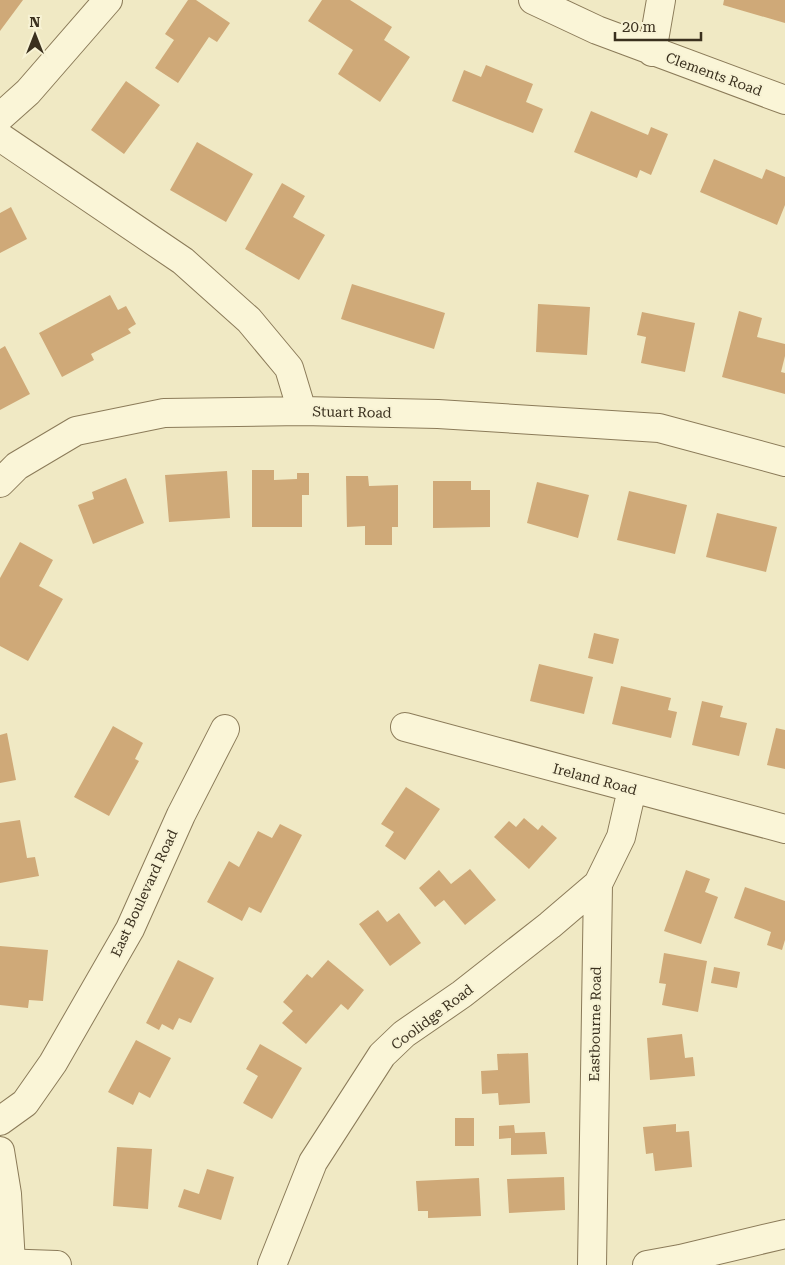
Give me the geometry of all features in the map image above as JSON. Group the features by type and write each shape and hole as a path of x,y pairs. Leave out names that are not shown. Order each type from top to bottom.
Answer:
{"street":[{"path":"0,117 28,92 108,0"},
{"name":"Clements Road","path":"532,0 597,30 652,52 785,100"},
{"path":"652,52 661,0"},
{"name":"Stuart Road","path":"0,137 183,261 249,320 289,368 302,411 438,414 659,428 785,462"},
{"path":"0,483 17,466 76,431 164,413 302,411"},
{"name":"Ireland Road","path":"405,727 785,829"},
{"name":"East Boulevard Road","path":"0,1121 25,1103 53,1063 125,938 181,814 225,729"},
{"name":"Eastbourne Road","path":"592,1265 598,884 621,838 632,789"},
{"name":"Coolidge Road","path":"272,1265 312,1162 382,1055 404,1034 462,994 550,925 598,884"},
{"path":"0,1150 6,1194 6,1263 57,1265"},
{"path":"647,1265 680,1260 785,1234"}],"building":[{"path":"0,0 23,0 0,31"},
{"path":"188,0 196,0 230,23 217,42 209,37 178,83 155,68 174,40 165,34"},
{"path":"322,0 350,0 392,27 384,40 410,57 380,102 338,74 353,50 308,21"},
{"path":"724,0 785,0 785,23 723,5"},
{"path":"486,65 533,84 526,102 543,109 533,133 452,101 464,70 481,77"},
{"path":"126,81 160,105 124,154 91,130"},
{"path":"591,111 648,135 651,127 668,134 651,175 640,170 637,178 574,152"},
{"path":"197,142 253,174 226,222 170,190"},
{"path":"714,159 762,179 766,169 785,177 785,205 777,225 700,192"},
{"path":"282,183 305,196 293,217 325,235 299,280 245,249"},
{"path":"11,207 27,239 0,253 0,213"},
{"path":"352,284 445,313 434,349 341,319"},
{"path":"110,295 118,310 126,306 136,324 128,329 131,333 91,354 94,360 62,377 39,333"},
{"path":"538,304 590,307 587,355 536,352"},
{"path":"739,311 762,318 757,337 785,344 785,356 781,372 785,373 785,394 722,377"},
{"path":"642,312 695,323 685,372 641,363 646,337 637,335"},
{"path":"5,346 30,394 0,410 0,349"},
{"path":"252,470 274,470 274,480 297,479 297,473 309,473 309,495 302,495 302,527 252,527"},
{"path":"227,471 230,518 169,522 165,475"},
{"path":"346,476 368,476 369,486 398,485 398,527 392,527 392,545 365,545 365,526 347,527"},
{"path":"126,478 144,523 93,544 78,505 94,499 92,492"},
{"path":"433,481 471,481 471,490 490,490 490,527 433,528"},
{"path":"537,482 589,495 578,538 527,523"},
{"path":"629,491 687,505 675,554 617,540"},
{"path":"717,513 777,527 766,572 706,557"},
{"path":"20,542 53,560 39,586 63,599 28,661 0,646 0,578"},
{"path":"594,633 619,639 613,664 588,658"},
{"path":"539,664 593,677 584,714 530,701"},
{"path":"621,686 671,698 668,710 677,712 671,738 612,724"},
{"path":"702,701 723,706 720,717 747,723 739,756 692,745"},
{"path":"113,726 143,743 135,759 139,761 109,816 74,797"},
{"path":"776,728 785,730 785,769 767,765"},
{"path":"7,733 16,780 0,783 0,735"},
{"path":"406,787 440,809 405,860 385,846 394,832 381,824"},
{"path":"524,818 538,830 542,825 557,838 529,869 494,837 509,821 516,827"},
{"path":"20,820 27,858 35,857 39,876 0,883 0,823"},
{"path":"280,824 302,835 261,913 249,907 242,921 207,902 229,861 239,867 258,831 272,838"},
{"path":"470,869 496,900 465,925 444,900 435,907 419,888 439,870 451,884"},
{"path":"686,870 710,879 705,892 718,897 701,944 664,931"},
{"path":"745,887 785,901 785,940 782,950 767,945 771,932 734,918"},
{"path":"378,910 387,922 399,913 421,943 390,966 359,924"},
{"path":"0,946 48,950 43,1001 29,1000 28,1008 0,1005"},
{"path":"664,953 707,961 698,1012 662,1005 666,984 659,983"},
{"path":"178,960 214,978 191,1023 179,1018 173,1030 162,1024 159,1030 146,1023"},
{"path":"328,960 364,990 348,1010 341,1004 306,1044 282,1023 293,1011 283,1002 307,974 312,978"},
{"path":"714,967 740,972 737,988 711,983"},
{"path":"682,1034 685,1058 693,1057 695,1076 650,1080 647,1038"},
{"path":"136,1040 171,1058 150,1098 139,1092 133,1105 108,1092"},
{"path":"260,1044 302,1068 272,1119 243,1103 258,1076 246,1069"},
{"path":"528,1053 530,1103 499,1105 498,1093 482,1094 481,1071 498,1070 497,1054"},
{"path":"455,1118 474,1118 474,1146 455,1146"},
{"path":"676,1124 676,1132 689,1131 692,1167 655,1171 653,1153 646,1154 643,1127"},
{"path":"514,1125 515,1133 545,1132 547,1154 511,1155 511,1138 499,1139 499,1126"},
{"path":"117,1147 152,1149 148,1209 113,1206"},
{"path":"207,1169 234,1177 221,1220 178,1207 184,1189 199,1194"},
{"path":"564,1177 565,1210 509,1213 507,1179"},
{"path":"479,1178 481,1216 428,1218 428,1211 418,1211 416,1181"}]}
